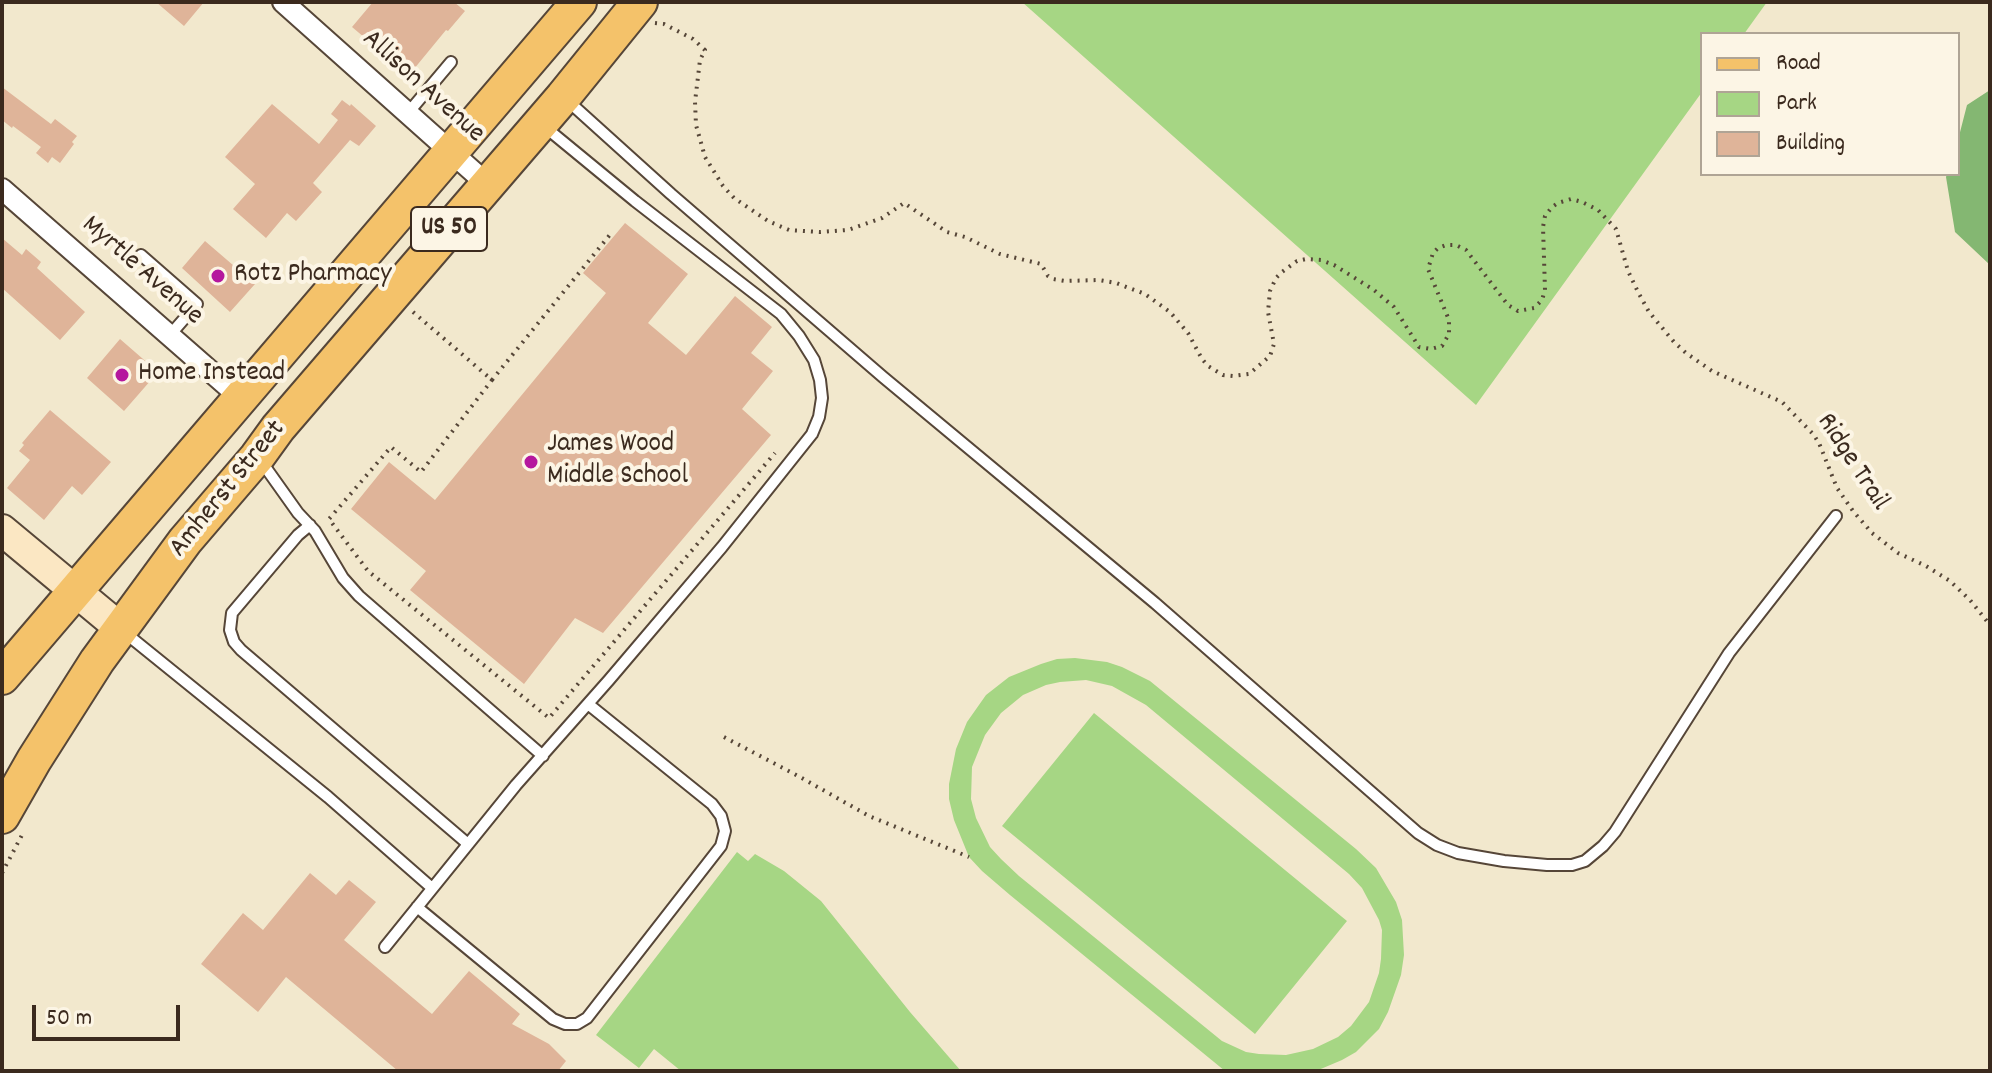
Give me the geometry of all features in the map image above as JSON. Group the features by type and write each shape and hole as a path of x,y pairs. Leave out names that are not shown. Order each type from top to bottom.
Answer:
{"main road":[{"name":"Amherst Street","path":"2,677 579,2"},
{"name":"Amherst Street","path":"2,816 34,760 120,628 185,541 540,123 646,12"},
{"path":"540,123 526,104 525,88 551,35"},
{"path":"212,509 235,457 260,419 258,408 241,398"},
{"path":"2,530 120,628"}],"street":[{"name":"Allison Avenue","path":"283,2 487,184"},
{"name":"Myrtle Avenue","path":"2,189 241,398"}],"lane":[{"path":"408,113 451,62"},
{"path":"563,97 883,377 1155,603 1418,833 1458,853 1504,861 1572,865 1585,861 1603,846 1729,653 1836,516"},
{"path":"385,947 516,785 722,547 812,434 819,417 822,398 814,360 781,314 540,123"},
{"path":"141,255 197,304 170,335"},
{"path":"257,457 310,525 343,578 359,596 543,756"},
{"path":"310,525 232,613 230,630 234,642 468,844"},
{"path":"120,628 328,797 432,888"},
{"path":"417,907 553,1019 565,1024 577,1024 587,1018 721,846 725,831 721,816 712,804 588,704"}],"path":[{"name":"Ridge Trail","path":"646,12 693,39 705,50 700,60 695,102 696,125 705,157 723,186 756,214 789,230 848,230 882,218 904,203 947,232 1000,254 1041,264 1053,279 1070,282 1099,280 1145,294 1170,312 1188,333 1208,366 1223,375 1249,374 1270,356 1274,344 1268,312 1270,291 1285,269 1306,259 1334,265 1374,290 1394,307 1419,347 1431,349 1442,346 1449,334 1448,317 1428,269 1433,253 1446,245 1456,245 1466,250 1508,305 1518,311 1534,308 1542,300 1545,290 1545,216 1552,207 1571,199 1582,202 1598,210 1616,229 1628,271 1638,292 1667,335 1712,371 1782,402 1813,434 1837,488 1872,533 1898,553 1950,581 1990,625"},
{"path":"613,231 421,472 391,447 329,519 368,571 549,718 775,453"},
{"path":"411,310 492,380"},
{"path":"724,737 869,816 969,857"}],"green space":[{"path":"1022,2 1767,2 1745,32 1700,32 1700,95 1476,405"},
{"path":"1990,90 1990,265 1955,232 1946,177 1960,176 1960,132 1967,105"},
{"path":"1057,659 1107,662 1150,681 1376,868 1396,902 1402,920 1404,955 1401,975 1388,1012 1379,1029 1356,1052 1316,1071 1225,1071 1010,895 969,857 949,799 956,749 967,722 986,695 1009,677","holes":["1086,680 1112,686 1146,705 1362,888 1382,930 1379,973 1369,1002 1351,1026 1338,1037 1313,1049 1286,1055 1246,1052 1222,1041 1019,876 990,847 971,799 972,767 985,735 1001,713 1023,695 1046,685"]},
{"path":"1094,713 1347,921 1255,1034 1002,826"},
{"path":"737,852 748,861 755,854 784,871 821,901 961,1071 681,1071 654,1049 639,1068 596,1035"}],"building":[{"path":"156,2 204,2 184,26"},
{"path":"373,2 454,2 465,11 409,75 352,27"},
{"path":"2,87 51,124 55,119 77,136 60,163 52,157 48,163 36,153 41,147 2,120"},
{"path":"342,100 376,126 359,146 350,140 313,183 322,192 296,221 287,213 266,238 233,209 255,184 225,157 272,104 319,144 338,120 331,114"},
{"path":"625,223 688,274 648,323 686,355 735,296 772,327 751,353 773,371 742,409 771,435 603,633 575,618 524,684 410,590 426,571 351,509 389,462 435,500 606,293 583,273"},
{"path":"2,238 22,255 26,249 41,262 37,268 85,312 60,340 2,288"},
{"name":"Rotz Pharmacy","path":"205,241 255,284 230,312 182,268"},
{"name":"Home Instead","path":"120,339 158,372 124,411 87,378"},
{"path":"50,410 111,462 82,495 72,486 44,520 7,488 30,460 19,451 24,445 22,443"},
{"path":"310,873 336,895 349,880 376,902 344,940 432,1014 469,971 520,1014 512,1024 549,1044 566,1061 558,1071 398,1071 286,977 258,1012 201,964 243,913 263,930"}],"place":[{"name":"Rotz Pharmacy","path":"218,276"},
{"name":"Home Instead","path":"122,375"},
{"name":"James Wood Middle School","path":"531,462"}]}
